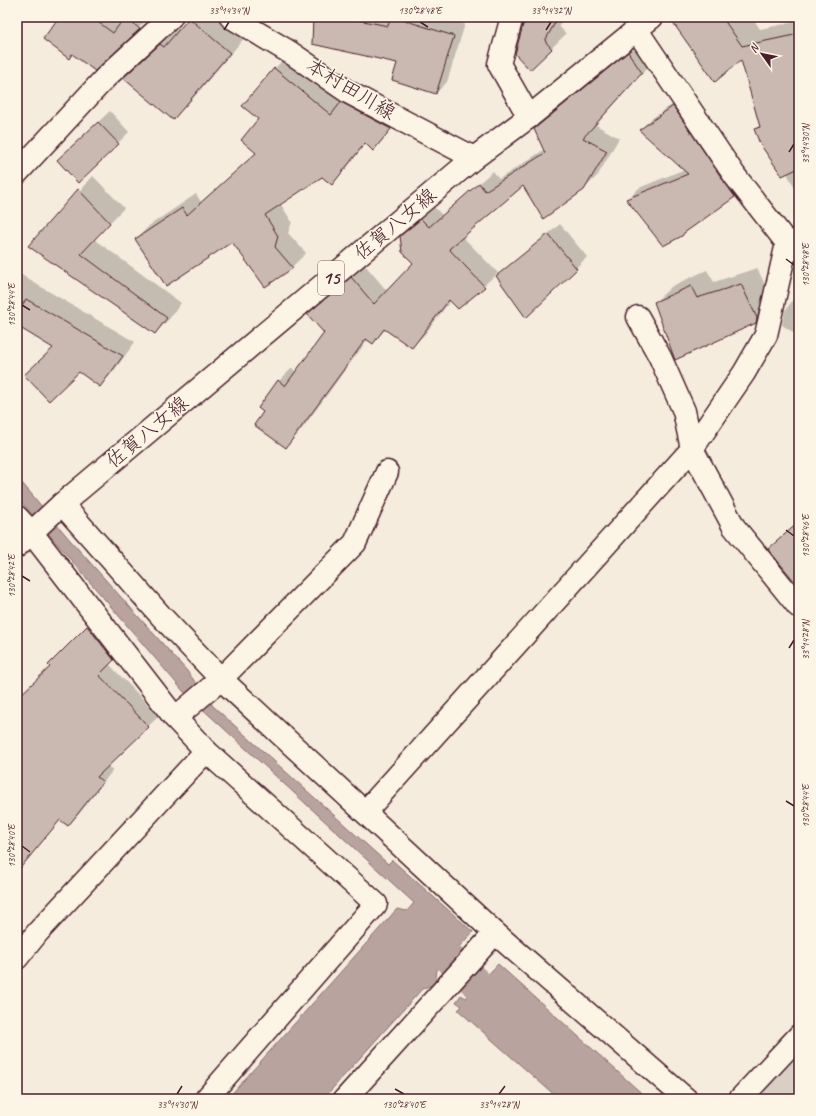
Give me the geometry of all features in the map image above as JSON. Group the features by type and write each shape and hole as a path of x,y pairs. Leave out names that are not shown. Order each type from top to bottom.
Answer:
{"street":[{"path":"17,173 106,77 171,17"},
{"name":"本村田川線","path":"231,17 291,53 348,92 474,158"},
{"path":"512,17 499,64 529,117"},
{"path":"366,812 692,449 744,373 766,335 795,244 735,176 644,23"},
{"name":"佐賀八女線","path":"22,532 62,504 474,158 529,117 644,23"},
{"path":"638,317 660,357 684,411 692,449 734,527 798,606"},
{"path":"174,718 221,679 355,543 387,472"},
{"path":"62,504 162,617 221,679 495,933 686,1099"},
{"path":"22,532 174,718 206,751 376,904 206,1099"},
{"path":"17,958 43,926 206,751"},
{"path":"345,1099 495,933"},
{"path":"740,1099 799,1036"}],"shaded area":[{"path":"17,477 70,540 187,671 213,706 388,864 392,860 473,932 437,970 435,984 422,989 323,1099 227,1099 397,909 407,911 414,903 184,692 17,497"},
{"path":"498,964 648,1099 559,1099 458,1010 462,1006 456,1002 461,995 466,998"},
{"path":"799,1018 799,1024 732,1099 725,1098"},
{"path":"799,1051 799,1099 756,1099"}],"building":[{"path":"59,17 91,17 113,33 125,17 140,29 95,71 72,54 69,59 43,39"},
{"path":"313,17 344,17 388,26 391,17 394,17 454,36 436,94 392,80 397,63 312,44"},
{"path":"531,17 558,17 545,41 552,49 530,70 515,54 523,25"},
{"path":"669,17 722,17 742,46 799,34 799,168 782,176 760,144 754,129 760,127 741,60 715,82"},
{"path":"189,18 230,53 173,120 123,78 160,44 164,47"},
{"path":"628,52 642,73 583,138 607,151 584,190 543,219 523,186 449,249 485,287 458,309 449,300 412,348 384,329 373,344 366,339 286,448 254,425 263,412 258,408 278,380 285,386 324,333 307,314 351,277 374,304 413,263 402,252 400,236 421,219 429,227 479,183 485,191 545,153 534,129"},
{"path":"274,68 331,115 341,102 391,129 373,151 365,143 332,185 322,177 265,215 278,236 275,247 293,268 265,287 232,242 166,286 135,239 182,208 187,215 256,153 241,140 258,119 242,106"},
{"path":"673,106 735,197 684,233 682,236 663,246 626,199 688,174 639,130"},
{"path":"98,122 119,144 78,183 57,160"},
{"path":"78,189 110,223 81,254 167,318 155,334 28,246"},
{"path":"548,234 577,269 526,318 496,276"},
{"path":"741,284 757,318 756,323 675,360 654,302 691,286 697,298"},
{"path":"26,299 123,356 100,387 79,372 49,401 24,375 53,348 17,326 17,314"},
{"path":"799,522 799,587 768,549"},
{"path":"87,626 114,660 99,675 149,727 97,777 103,782 68,826 60,820 17,872 17,698 50,667 48,665"}],"waterway":[{"path":"418,945 426,937 510,1014"}]}
